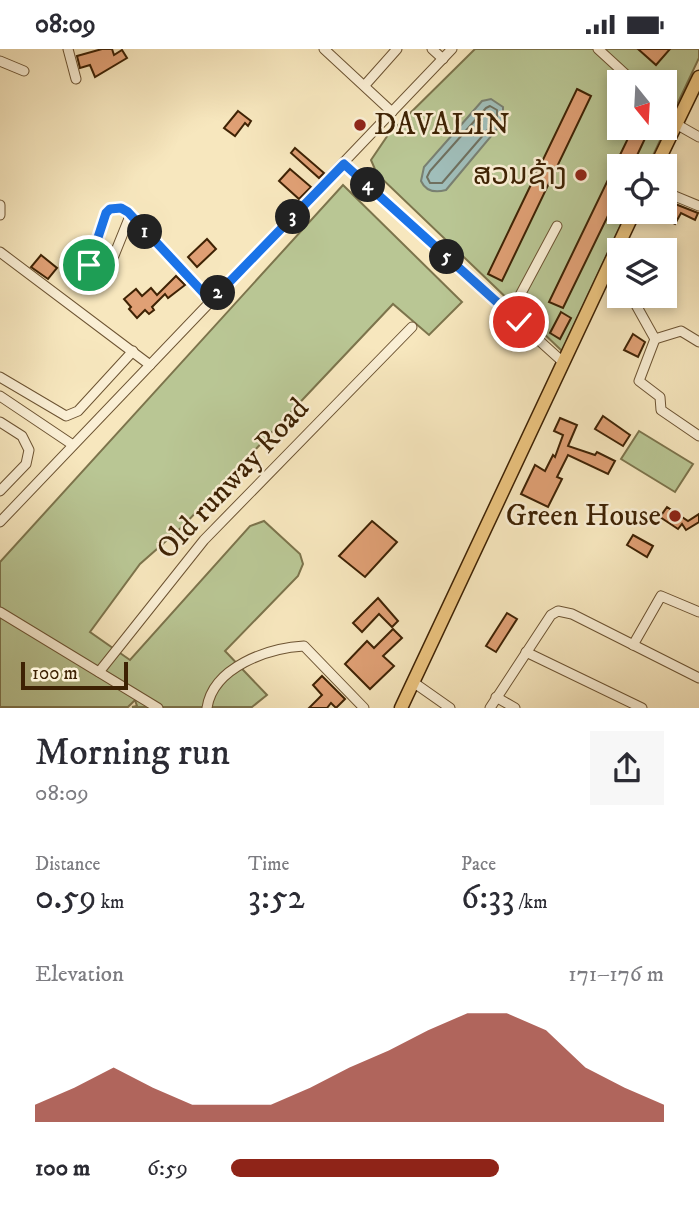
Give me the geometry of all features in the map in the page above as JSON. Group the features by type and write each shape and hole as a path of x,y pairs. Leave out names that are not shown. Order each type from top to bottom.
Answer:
{"main road":[{"path":"677,122 699,77"},
{"path":"401,708 607,269"}],"street":[{"path":"68,49 76,79"},
{"path":"324,49 392,112"},
{"path":"365,85 397,49"},
{"path":"432,49 443,59"},
{"path":"0,522 452,49"},
{"path":"598,49 621,70"},
{"path":"0,61 24,71"},
{"path":"677,125 699,137"},
{"path":"344,164 564,363"},
{"path":"677,197 699,207"},
{"path":"0,205 0,215"},
{"path":"89,265 110,209 125,210 211,301"},
{"path":"111,263 130,216"},
{"path":"510,314 557,226"},
{"path":"0,252 150,365"},
{"path":"638,308 655,339"},
{"name":"Old runway Road","path":"99,672 204,540 412,327"},
{"path":"655,339 681,331 699,341"},
{"path":"655,339 639,381 660,397 661,410 699,436"},
{"path":"0,377 66,416 78,411 133,352"},
{"path":"0,396 73,445"},
{"path":"0,422 22,436 29,450 26,464 0,491"},
{"path":"633,645 661,596 699,612"},
{"path":"490,708 551,615 558,611 572,614 699,678"},
{"path":"0,612 158,708"},
{"path":"207,708 210,694 227,671 250,660 295,646 308,649 364,708"},
{"path":"526,652 642,708"},
{"path":"413,682 450,708"},
{"path":"496,697 514,708"}],"green space":[{"path":"475,49 699,49 699,58 677,105 677,70 607,70 607,140 660,140 654,154 607,154 607,224 621,224 615,238 607,238 607,255 562,351 377,174 371,160 388,135"},
{"path":"343,185 462,302 429,335 393,304 183,526 140,564 90,632 130,660 250,526 264,521 300,554 303,564 298,576 225,651 267,695 252,707 132,707 137,706 135,700 128,707 0,707 0,562"},
{"path":"639,431 693,464 675,492 621,459"}],"water":[{"path":"491,99 503,107 503,122 446,190 428,189 421,181 424,167 482,101"}],"building":[{"path":"112,49 114,55 122,50 127,58 95,77 90,65 80,68 77,56"},
{"path":"638,49 670,49 656,65"},
{"path":"577,89 591,96 502,281 488,274"},
{"path":"238,111 251,121 248,126 245,123 235,136 224,128"},
{"path":"627,140 644,140 638,154 620,154"},
{"path":"295,148 324,173 319,178 291,153"},
{"path":"290,169 311,187 299,199 279,181"},
{"path":"607,182 607,218 563,308 549,302"},
{"path":"677,205 698,213 695,220 681,213 677,220"},
{"path":"207,239 216,249 197,267 188,257"},
{"path":"41,255 57,268 48,279 31,267"},
{"path":"176,276 185,285 168,298 165,294 149,314 145,310 137,318 129,309 131,307 124,299 136,289 142,296 151,288 157,295"},
{"path":"561,312 571,318 560,339 550,333"},
{"path":"633,334 645,342 638,357 624,350"},
{"path":"603,416 630,435 623,446 595,429"},
{"path":"560,418 577,425 568,446 595,455 597,452 615,461 608,474 568,455 557,477 562,479 548,507 521,494 535,465 545,471 553,455 555,457 563,435 554,431"},
{"path":"667,507 688,521 699,514 699,522 686,530 682,524 678,529 660,517"},
{"path":"372,521 397,542 365,577 339,556"},
{"path":"633,535 653,546 647,557 627,545"},
{"path":"378,598 398,621 392,627 379,614 362,632 353,623"},
{"path":"507,613 517,619 496,652 486,646"},
{"path":"393,629 402,638 383,656 394,666 370,689 345,664 367,641 374,648"},
{"path":"322,676 345,699 336,708 331,703 327,708 309,708 322,695 313,685"}],"place":[{"name":"DAVALIN","path":"360,125"},
{"name":"ສວນຊ້າງ","path":"581,175"},
{"name":"Green House","path":"675,516"}],"route":[{"path":"89,265 106,213 110,209 121,208 128,212 211,301 344,164 519,322"}]}
